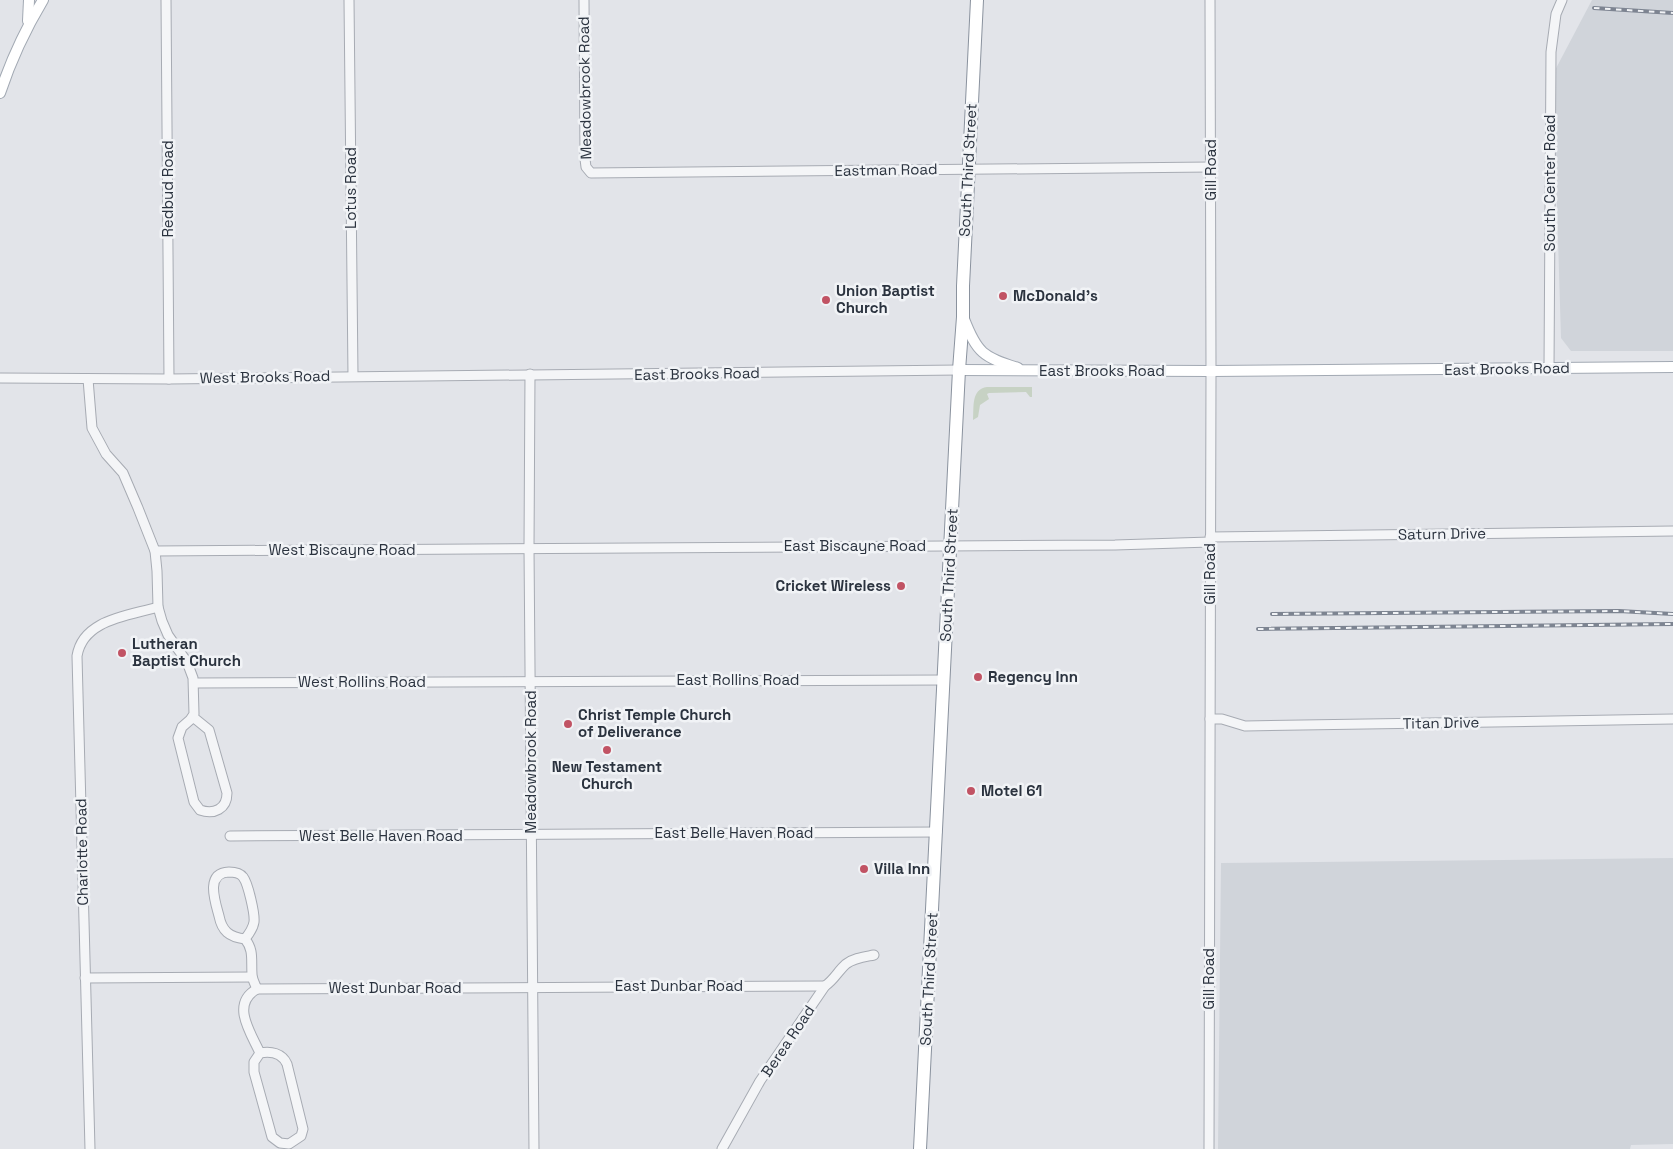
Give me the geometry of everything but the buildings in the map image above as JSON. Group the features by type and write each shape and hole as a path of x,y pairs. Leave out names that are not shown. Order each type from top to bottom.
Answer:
{"highway":[{"name":"South Third Street","path":"920,1149 963,317 977,0"}],"main road":[{"path":"27,25 29,0"},
{"path":"0,93 27,25 43,0"},
{"path":"35,12 53,0"},
{"path":"963,317 970,336 990,359 1030,372"},
{"name":"East Brooks Road","path":"959,370 1211,372 1673,367"}],"street":[{"name":"Redbud Road","path":"166,0 169,379"},
{"name":"Lotus Road","path":"350,0 353,376"},
{"name":"Meadowbrook Road","path":"584,0 585,159 586,167 592,173"},
{"name":"Gill Road","path":"1209,1149 1210,0"},
{"name":"South Center Road","path":"1548,368 1551,52 1556,14 1562,0"},
{"name":"Eastman Road","path":"592,173 1211,167"},
{"name":"East Brooks Road","path":"530,374 629,375 959,370"},
{"name":"West Brooks Road","path":"0,378 169,379 530,374"},
{"name":"Meadowbrook Road","path":"530,374 534,1149"},
{"path":"88,379 92,428 106,454 122,473 155,551 158,571 158,608 165,629 190,668 194,683 194,709 192,718 180,730 178,742 194,802 200,810 213,812 219,810 224,805 226,794 209,730 192,718"},
{"name":"Saturn Drive","path":"1210,540 1673,531"},
{"name":"East Biscayne Road","path":"530,548 1115,545 1210,540"},
{"name":"West Biscayne Road","path":"155,551 530,548"},
{"name":"Charlotte Road","path":"90,1149 78,650 84,637 100,625 158,608"},
{"name":"East Rollins Road","path":"531,681 944,680"},
{"name":"West Rollins Road","path":"194,683 531,681"},
{"name":"Titan Drive","path":"1210,719 1222,719 1245,726 1673,718"},
{"name":"East Belle Haven Road","path":"531,835 937,832"},
{"name":"West Belle Haven Road","path":"230,836 531,835"},
{"path":"244,939 251,931 254,921 246,882 236,872 224,872 216,878 213,884 220,922 223,930 228,935 244,939 249,945 252,955 252,976 257,989 247,998 244,1013 246,1026 260,1053"},
{"name":"Berea Road","path":"722,1149 760,1081 825,986 832,981 846,964 874,955"},
{"path":"85,978 252,976"},
{"name":"East Dunbar Road","path":"534,987 825,986"},
{"name":"West Dunbar Road","path":"257,989 534,987"},
{"path":"260,1053 274,1053 283,1057 288,1064 303,1129 300,1136 289,1144 276,1141 270,1134 254,1069 254,1062 260,1053"}],"shaded area":[{"path":"1592,0 1673,0 1673,351 1571,351 1561,338 1553,74"},
{"path":"1673,858 1673,1144 1631,1145 1630,1149 1218,1149 1221,863"}],"green space":[{"path":"987,387 1032,387 1032,397 1026,392 989,393 987,394 989,399 980,405 978,417 973,420 974,399 978,391"}],"railway":[{"path":"1594,8 1673,13"},
{"path":"1272,614 1619,611 1673,614"},
{"path":"1258,629 1673,624"}],"place":[{"name":"McDonald's","path":"1003,296"},
{"name":"Union Baptist Church","path":"826,300"},
{"name":"Cricket Wireless","path":"901,586"},
{"name":"Lutheran Baptist Church","path":"122,653"},
{"name":"Regency Inn","path":"978,677"},
{"name":"Christ Temple Church of Deliverance","path":"568,724"},
{"name":"New Testament Church","path":"607,750"},
{"name":"Motel 61","path":"971,791"},
{"name":"Villa Inn","path":"864,869"}]}
